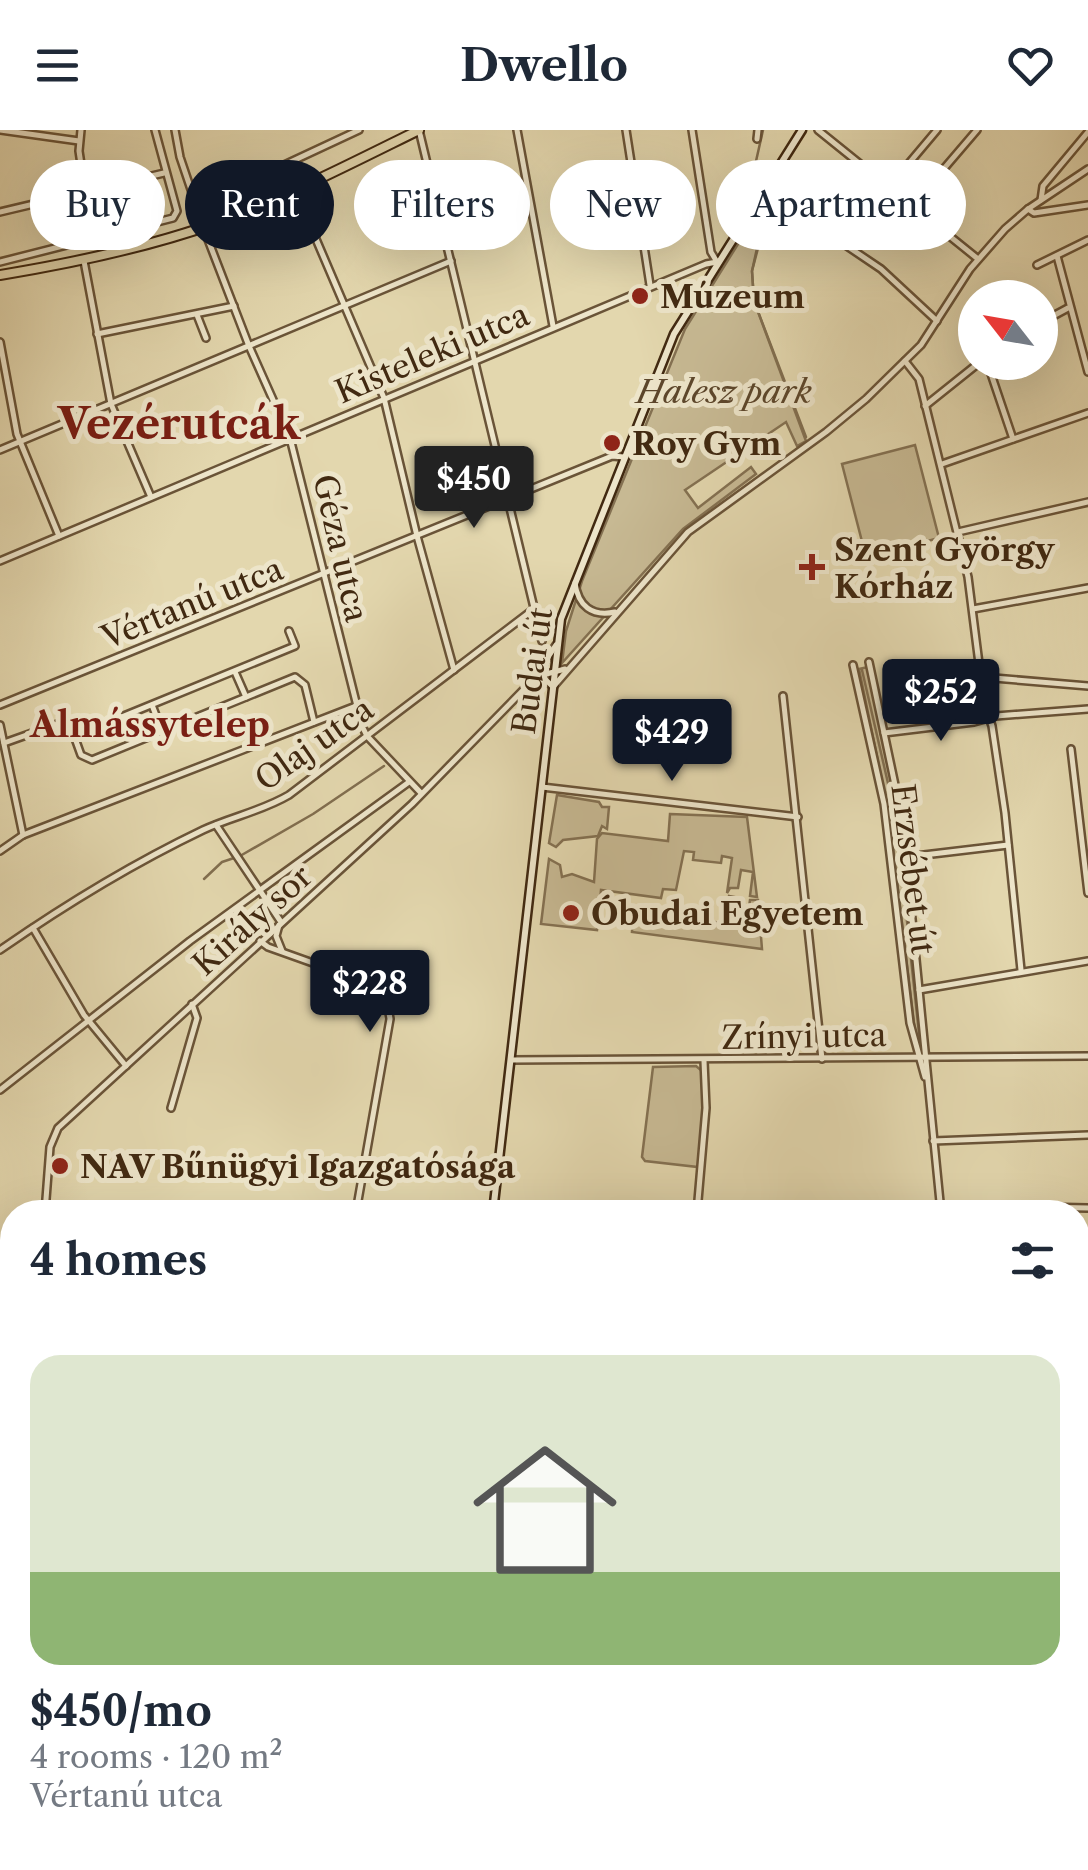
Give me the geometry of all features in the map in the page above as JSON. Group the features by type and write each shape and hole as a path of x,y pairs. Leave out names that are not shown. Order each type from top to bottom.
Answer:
{"main road":[{"path":"334,171 419,130"},
{"name":"Budai út","path":"783,160 802,130"},
{"path":"0,276 84,260 185,232"},
{"name":"Budai út","path":"494,1200 556,645 574,578 674,334 725,250"}],"street":[{"path":"0,130 79,141"},
{"path":"81,130 81,160"},
{"path":"155,130 161,160"},
{"name":"Géza utca","path":"175,130 185,166"},
{"path":"294,160 358,130"},
{"path":"419,130 542,641"},
{"path":"517,130 552,326"},
{"path":"626,130 650,286"},
{"path":"692,130 711,252 717,262"},
{"path":"756,139 758,130"},
{"path":"818,130 855,160"},
{"path":"912,160 938,130"},
{"path":"951,160 977,130"},
{"path":"1041,200 1044,186 1088,132"},
{"path":"532,681 544,678 553,687 692,528 826,432 905,361 978,259 1028,208 1088,169"},
{"path":"165,175 177,215 165,218"},
{"path":"0,212 30,205"},
{"path":"1028,208 1034,213 1088,205"},
{"path":"1036,265 1088,240"},
{"path":"966,249 978,259"},
{"path":"0,262 45,250"},
{"name":"Géza utca","path":"212,250 290,438 356,706 367,736 421,793"},
{"path":"321,250 384,398 454,670"},
{"path":"853,250 881,269 937,321"},
{"path":"1057,256 1088,372"},
{"path":"84,260 111,404 150,497"},
{"path":"0,450 451,261"},
{"name":"Kisteleki utca","path":"0,561 552,326 717,262"},
{"path":"97,334 234,306"},
{"path":"1058,314 1069,308"},
{"path":"196,315 206,338"},
{"path":"0,342 20,442 59,536"},
{"path":"905,361 916,372 942,464 973,608 984,704 990,717 1008,845 1021,970"},
{"path":"925,406 959,380"},
{"path":"990,380 1013,439"},
{"path":"942,464 1088,412"},
{"name":"Vértanú utca","path":"0,705 612,456 624,457"},
{"path":"958,532 1088,502"},
{"path":"574,578 578,598 588,610 605,614 618,611"},
{"path":"973,608 1088,588"},
{"name":"Olaj utca","path":"0,950 216,824 280,800 534,609"},
{"path":"120,718 295,646 290,630"},
{"name":"Király sor","path":"532,681 556,645"},
{"name":"Erzsébet út","path":"869,662 901,810 939,1200"},
{"name":"Erzsébet út","path":"853,665 886,817 910,1023 926,1080"},
{"name":"Király sor","path":"46,1200 50,1147 56,1132 280,922 353,860 532,681 543,673 566,669"},
{"path":"235,672 246,697"},
{"path":"982,677 1088,686"},
{"path":"4,743 62,722 70,726 81,755 92,760 291,678 299,678 305,685 314,722"},
{"path":"783,696 822,1059"},
{"path":"152,705 162,732"},
{"path":"0,851 23,835 356,706"},
{"path":"884,733 990,717 1088,709"},
{"path":"0,725 23,835"},
{"path":"1072,750 1088,893"},
{"path":"0,1090 260,890 410,782"},
{"path":"542,787 798,817"},
{"path":"216,824 280,922 276,936 282,951"},
{"path":"906,857 1008,845"},
{"path":"33,928 88,1020 126,1066"},
{"path":"260,941 268,948 373,985 386,1002 390,1019 358,1200"},
{"path":"918,990 1088,961"},
{"path":"171,1108 197,1018 192,1004"},
{"path":"511,1048 520,1060"},
{"name":"Zrínyi utca","path":"510,1060 1088,1056"},
{"path":"698,1200 706,1108 704,1060"},
{"path":"932,1140 1088,1135"}],"green space":[{"name":"Halesz park","path":"734,250 758,250 752,271 754,301 806,441 797,446 786,422 685,490 698,508 751,467 756,474 683,529 562,663 566,631 582,581 685,329"},
{"path":"915,445 939,538 866,557 842,464"},
{"path":"868,667 901,812 925,1048 916,1040 889,815 859,669"},
{"path":"557,795 609,807 607,829 602,826 598,836 563,840 556,847 549,843"},
{"path":"670,814 747,817 757,897 750,896 753,872 741,870 738,888 730,888 727,893 732,858 722,856 721,863 693,860 694,852 684,851 676,890 663,889 661,898 601,890 597,930 541,924 549,859 560,865 562,877 572,874 594,882 597,839 602,833 668,841"},
{"path":"729,896 740,898 740,906 749,907 750,900 758,900 762,949 632,932 633,916 707,926 708,921 721,923"},
{"path":"696,1066 702,1071 703,1108 698,1167 645,1161 642,1157 653,1067"}],"waterway":[{"path":"756,160 763,130"},
{"path":"757,250 752,271 754,301 806,437"},
{"path":"862,670 896,818 921,1052"},
{"path":"240,856 313,814 384,766"},
{"path":"204,879 222,862 234,858"}],"place":[{"name":"Múzeum","path":"640,296"},
{"name":"Roy Gym","path":"612,443"},
{"name":"Szent György Kórház","path":"812,567"},
{"name":"Óbudai Egyetem","path":"571,913"},
{"name":"NAV Bűnügyi Igazgatósága","path":"60,1166"}],"district":[{"name":"Vezérutcák","path":"179,424"},
{"name":"Almássytelep","path":"150,724"}]}
